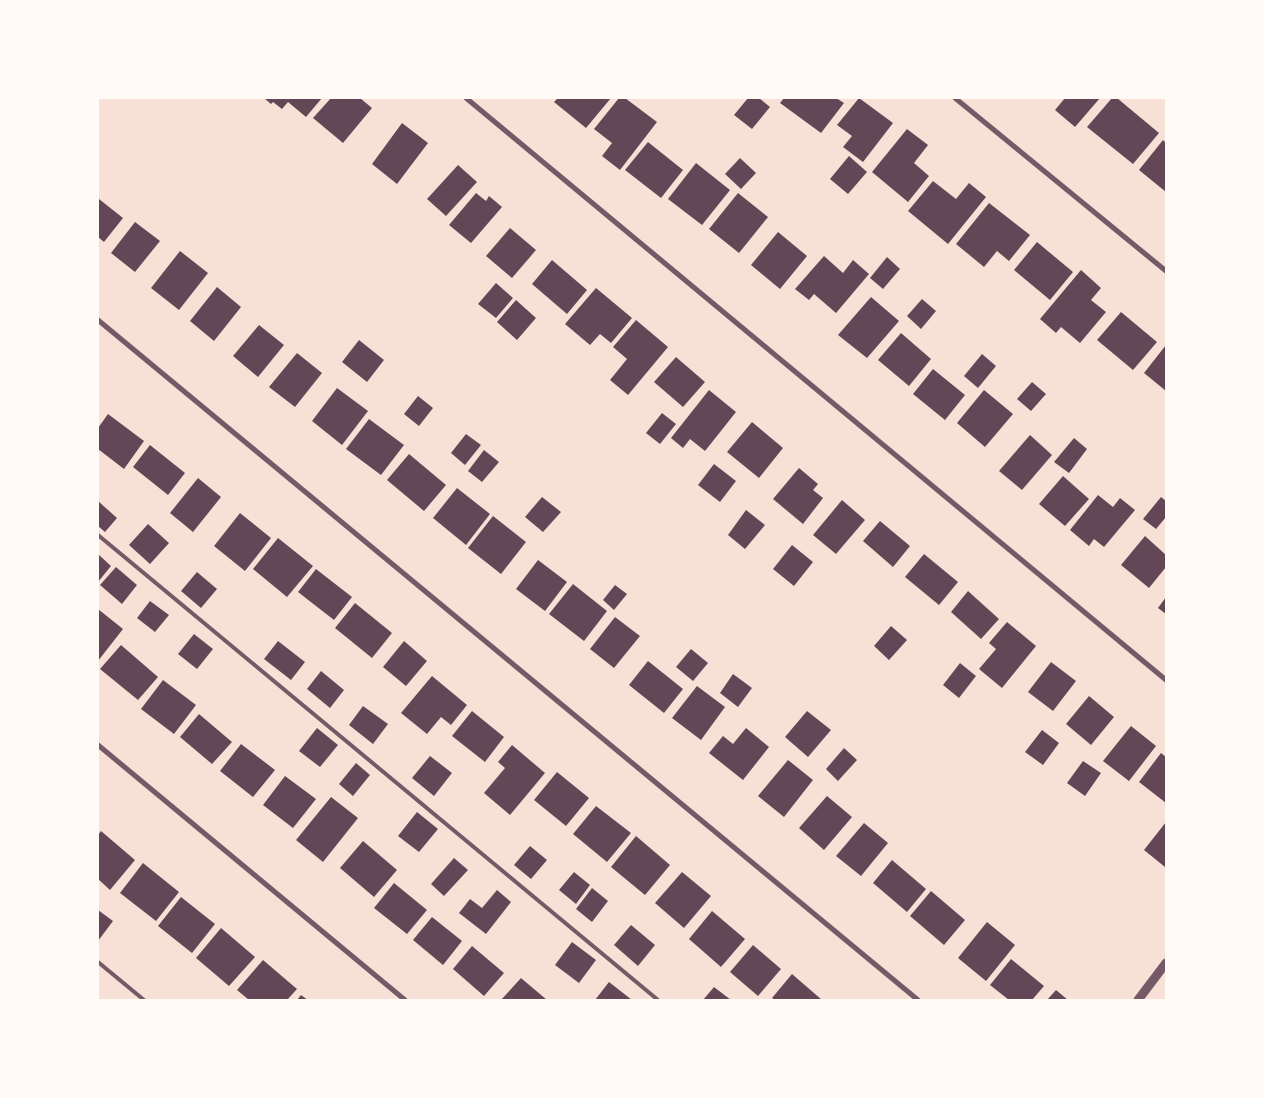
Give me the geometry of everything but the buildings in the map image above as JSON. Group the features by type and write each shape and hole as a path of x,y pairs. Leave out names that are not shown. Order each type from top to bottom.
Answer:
{"street":[{"path":"466,98 1166,680"},
{"path":"955,98 1166,271"},
{"path":"98,320 918,1000"},
{"path":"98,745 405,1000"},
{"path":"1138,1000 1166,963"}],"lane":[{"path":"98,535 658,1000"},
{"path":"98,962 144,1000"}]}
